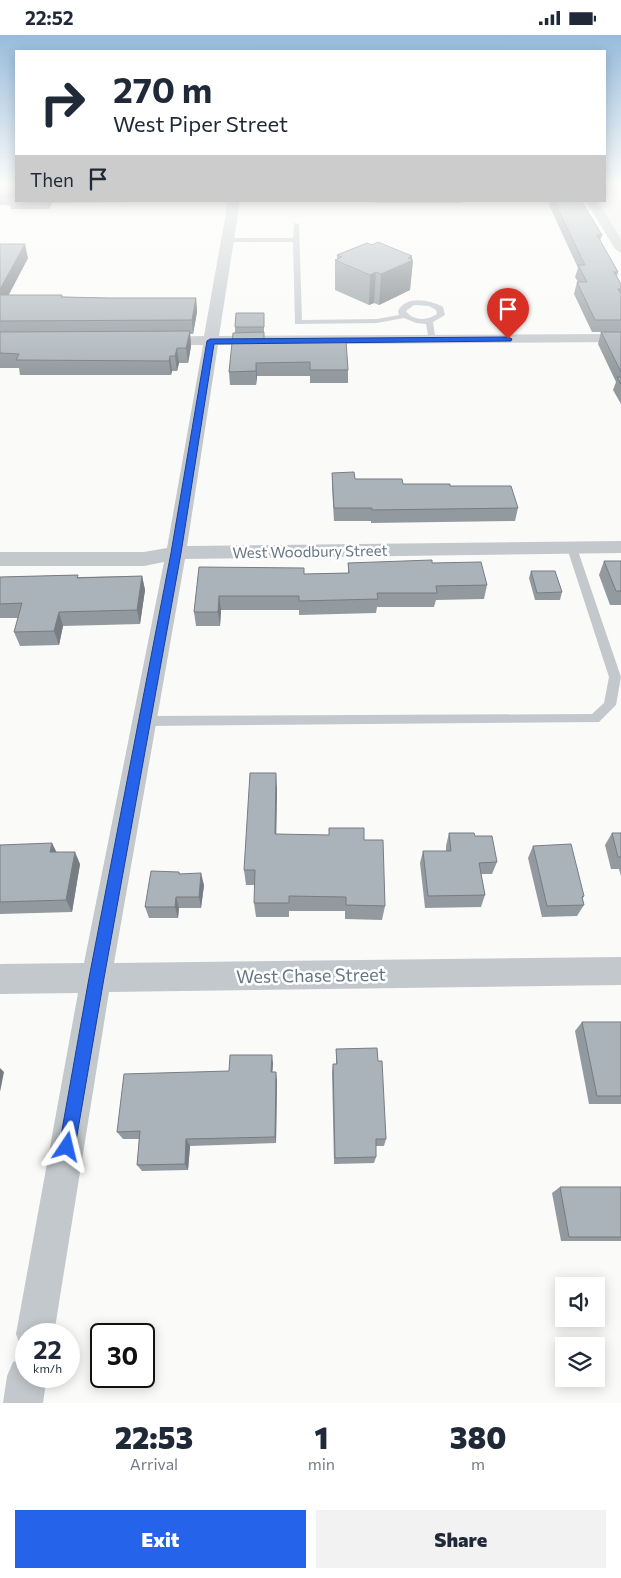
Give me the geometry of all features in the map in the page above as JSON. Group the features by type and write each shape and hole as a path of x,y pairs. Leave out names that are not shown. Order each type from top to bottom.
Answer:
{"street":[{"path":"37,1323 96,978 176,553 227,248"},
{"path":"144,341 621,338"},
{"name":"West Woodbury Street","path":"0,559 144,559 176,553 621,547"},
{"name":"West Chase Street","path":"0,979 621,971"},
{"path":"23,1403 26,1388"}],"lane":[{"path":"296,248 298,341"},
{"path":"298,322 377,321 404,316 415,321 429,321 439,317 441,312 436,307 425,303 413,303 403,307 402,313 404,316"},
{"path":"429,321 433,340"},
{"path":"145,721 595,719 610,705 615,677 572,548"}],"building":[{"path":"0,248 23,248 0,289"},
{"path":"355,248 392,248 412,256 408,258 413,260 381,274 376,272 370,275 335,260 342,257 337,255"},
{"path":"577,248 604,248 618,272 614,272 621,284 621,289 618,289 621,294 621,320 595,320 577,282 587,282 578,265 585,265"},
{"path":"0,295 196,298 192,320 0,321"},
{"path":"236,313 264,313 264,327 235,327"},
{"path":"190,331 186,348 177,348 175,356 170,356 169,361 16,360 19,354 0,353 0,332"},
{"path":"264,332 264,342 346,341 348,370 310,370 310,362 256,363 256,371 229,372 233,333"},
{"path":"601,332 621,332 621,372"},
{"path":"354,472 355,479 402,479 403,484 511,486 518,508 372,510 372,508 334,508 332,473"},
{"path":"432,560 432,563 481,562 487,585 436,586 437,593 377,593 378,599 299,601 299,596 219,596 218,612 194,612 199,567 304,568 304,574 349,573 348,563"},
{"path":"604,561 621,561 621,591 616,591"},
{"path":"531,571 555,571 562,592 537,593"},
{"path":"78,575 77,578 142,576 137,610 59,612 54,631 14,632 22,603 0,604 0,577"},
{"path":"250,773 276,773 275,834 329,835 329,828 364,828 364,840 383,840 385,906 346,905 346,897 289,896 289,903 254,903 255,870 244,870"},
{"path":"449,833 474,833 475,836 492,836 497,862 479,863 485,895 428,896 423,851 451,851"},
{"path":"612,833 621,833 621,857 618,857"},
{"path":"52,843 50,852 75,852 66,900 0,902 0,845"},
{"path":"571,844 584,896 582,897 584,905 547,906 533,846"},
{"path":"151,871 179,872 179,874 201,873 199,897 176,897 175,907 145,907"},
{"path":"582,1022 621,1022 621,1096 597,1096"},
{"path":"377,1048 378,1061 382,1061 386,1139 376,1139 376,1157 335,1158 333,1064 337,1064 336,1049"},
{"path":"230,1055 272,1055 271,1072 276,1072 275,1137 186,1139 185,1164 137,1165 140,1131 117,1132 124,1074 229,1071"},
{"path":"560,1187 621,1187 621,1237 569,1237"}],"route":[{"path":"67,1147 96,978 176,553 210,341 508,339"}]}
